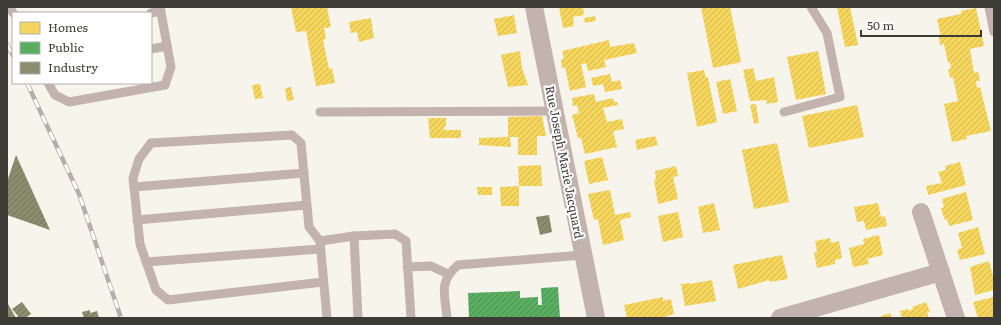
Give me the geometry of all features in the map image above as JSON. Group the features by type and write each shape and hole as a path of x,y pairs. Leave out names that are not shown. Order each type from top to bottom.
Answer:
{"street":[{"name":"Rue Joseph Marie Jacquard","path":"534,7 596,318"},
{"path":"921,212 956,318"},
{"path":"780,318 941,272"}],"lane":[{"path":"784,112 840,97 827,33 811,7"},
{"path":"989,7 994,32"},
{"path":"49,84 55,95 69,102 165,85 171,67 161,9"},
{"path":"152,49 167,46"},
{"path":"320,112 555,111"},
{"path":"323,282 168,300 156,290 140,244 133,178 139,159 151,144 292,135 301,143 309,227 320,245 327,318"},
{"path":"134,187 304,173"},
{"path":"137,220 307,204"},
{"path":"146,262 320,245 354,236 395,234 406,241 411,318"},
{"path":"354,236 358,318"},
{"path":"447,318 444,283 448,274 458,265 583,255"},
{"path":"407,267 431,266 448,274"}],"building: Homes":[{"path":"291,7 327,7 331,27 324,28 326,39 323,40 329,69 332,68 335,83 316,86 306,31 296,32"},
{"path":"559,7 583,7 584,15 573,17 574,26 563,28"},
{"path":"701,7 730,7 741,62 713,68"},
{"path":"837,7 850,7 858,45 845,47"},
{"path":"976,8 984,46 970,49 974,73 978,72 980,81 976,81 977,88 980,87 991,131 966,136 967,139 952,142 944,104 958,101 953,77 950,78 948,69 951,69 950,62 948,63 944,44 940,45 939,37 941,37 937,19 961,14 961,11"},
{"path":"514,15 517,33 498,36 494,19"},
{"path":"595,16 596,21 585,23 584,18"},
{"path":"371,18 374,38 359,42 357,32 351,33 349,22"},
{"path":"609,40 610,47 634,43 637,53 604,60 606,67 588,71 586,63 581,64 586,87 570,91 565,67 562,68 561,59 564,59 562,51"},
{"path":"520,51 522,68 528,85 508,87 501,55"},
{"path":"818,51 826,94 796,100 787,57"},
{"path":"753,68 756,81 774,77 778,102 767,104 766,100 750,101 743,70"},
{"path":"704,70 706,78 708,77 717,122 697,127 687,73"},
{"path":"610,74 612,82 620,80 622,89 605,92 603,84 593,86 591,78"},
{"path":"730,79 737,111 723,114 716,82"},
{"path":"260,84 263,98 255,99 252,85"},
{"path":"291,87 294,100 287,101 285,88"},
{"path":"594,94 596,102 613,98 614,102 617,102 618,105 603,108 607,122 622,119 624,129 613,131 617,147 585,154 581,138 578,138 572,115 579,113 577,105 573,106 572,98"},
{"path":"756,104 759,123 754,124 750,105"},
{"path":"857,105 864,137 809,148 802,116"},
{"path":"542,116 546,136 537,136 537,155 518,155 518,137 510,137 511,147 479,145 479,138 508,137 508,117"},
{"path":"428,118 446,118 446,126 444,126 444,130 461,130 461,138 430,138"},
{"path":"655,136 658,145 637,150 635,140"},
{"path":"777,143 789,202 754,209 742,150"},
{"path":"602,157 608,180 589,184 584,161"},
{"path":"960,162 966,185 928,195 926,186 942,183 938,172 946,170 945,166"},
{"path":"541,165 542,186 519,186 518,166"},
{"path":"676,166 678,176 673,177 678,199 658,204 654,180 656,179 655,171"},
{"path":"519,186 519,206 501,206 500,187"},
{"path":"477,187 492,187 492,195 478,195"},
{"path":"610,190 615,215 630,212 631,217 620,220 624,240 603,245 598,219 594,220 588,194"},
{"path":"966,192 973,220 949,226 947,219 945,220 942,212 941,208 944,207 942,199"},
{"path":"714,203 720,230 703,233 698,207"},
{"path":"878,203 881,217 885,216 887,226 866,230 864,221 857,222 854,207"},
{"path":"678,212 683,237 663,242 658,216"},
{"path":"978,227 985,254 960,260 957,250 962,248 958,233"},
{"path":"879,235 883,255 867,259 869,264 853,267 849,248 864,244 863,239"},
{"path":"830,238 831,243 839,241 842,258 835,260 835,264 817,268 814,253 817,252 815,241"},
{"path":"782,255 788,279 770,282 769,280 738,289 733,265"},
{"path":"989,261 994,279 994,290 975,295 970,267"},
{"path":"712,280 716,301 685,306 681,284"},
{"path":"663,297 663,301 671,299 674,314 667,316 667,318 627,318 624,305"},
{"path":"994,297 994,317 978,318 973,302"},
{"path":"926,302 930,312 927,313 929,318 902,318 900,311 908,309 909,311 913,309 912,307"},
{"path":"890,313 892,318 876,318"}],"building: Public":[{"path":"558,287 560,318 469,318 468,293 520,291 520,298 538,297 538,305 542,305 541,288"}],"building: Industry":[{"path":"16,155 50,230 7,215 7,182"},
{"path":"549,215 552,232 540,235 536,217"},
{"path":"7,302 16,318 7,318"},
{"path":"22,302 31,314 25,318 16,318 18,316 12,309"},
{"path":"90,310 90,313 97,311 99,318 84,318 82,312"}],"railway":[{"path":"7,44 12,54"},
{"path":"27,84 79,194 121,318"}]}
